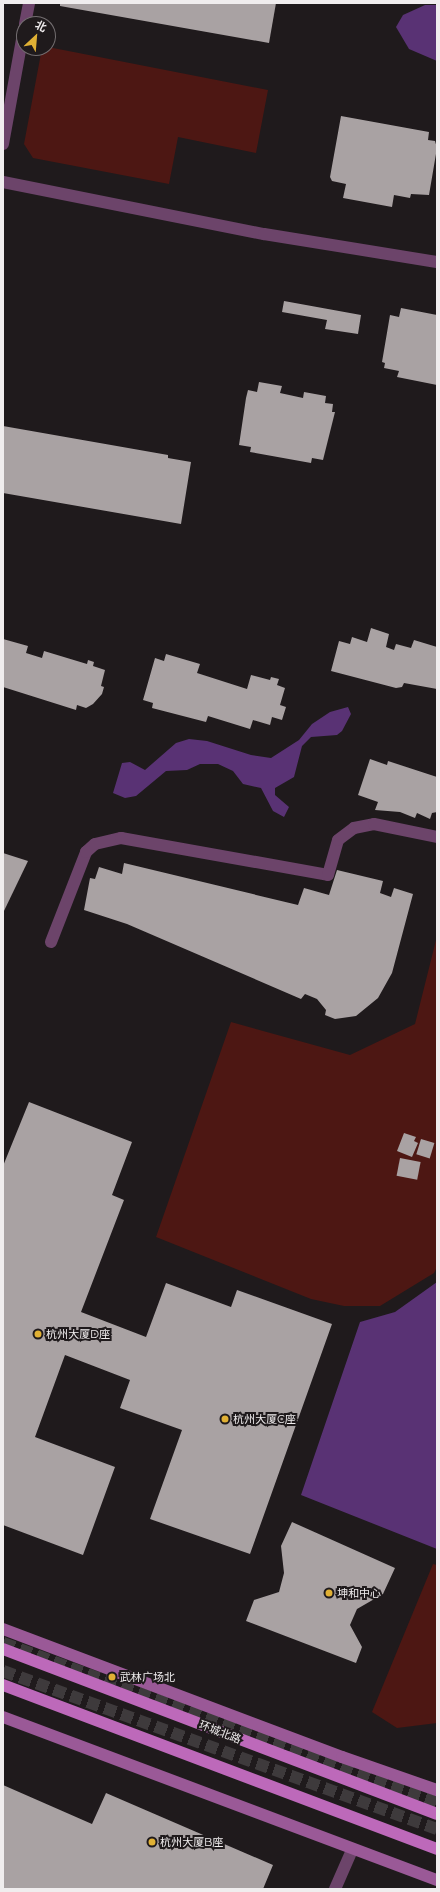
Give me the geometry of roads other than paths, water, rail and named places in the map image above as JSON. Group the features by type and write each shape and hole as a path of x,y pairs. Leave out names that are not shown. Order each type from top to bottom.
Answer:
{"main road":[{"name":"环城北路","path":"3,1629 342,1757 437,1790"},
{"name":"环城北路","path":"3,1649 437,1814"},
{"path":"3,1685 437,1849"},
{"path":"3,1717 352,1850 437,1880"}],"street":[{"path":"27,16 29,3"},
{"path":"3,144 19,56"},
{"path":"3,182 264,234 437,262"},
{"path":"51,942 86,852 95,844 121,838 328,875 338,840 354,828 374,824 437,837"},
{"path":"335,1889 352,1850"}],"tunnel":[{"path":"3,1643 437,1803"},
{"path":"3,1671 437,1829"}],"place":[{"name":"杭州大厦D座","path":"38,1334"},
{"name":"杭州大厦C座","path":"225,1419"},
{"name":"坤和中心","path":"329,1593"},
{"name":"武林广场北","path":"112,1677"},
{"name":"杭州大厦B座","path":"152,1842"}]}
